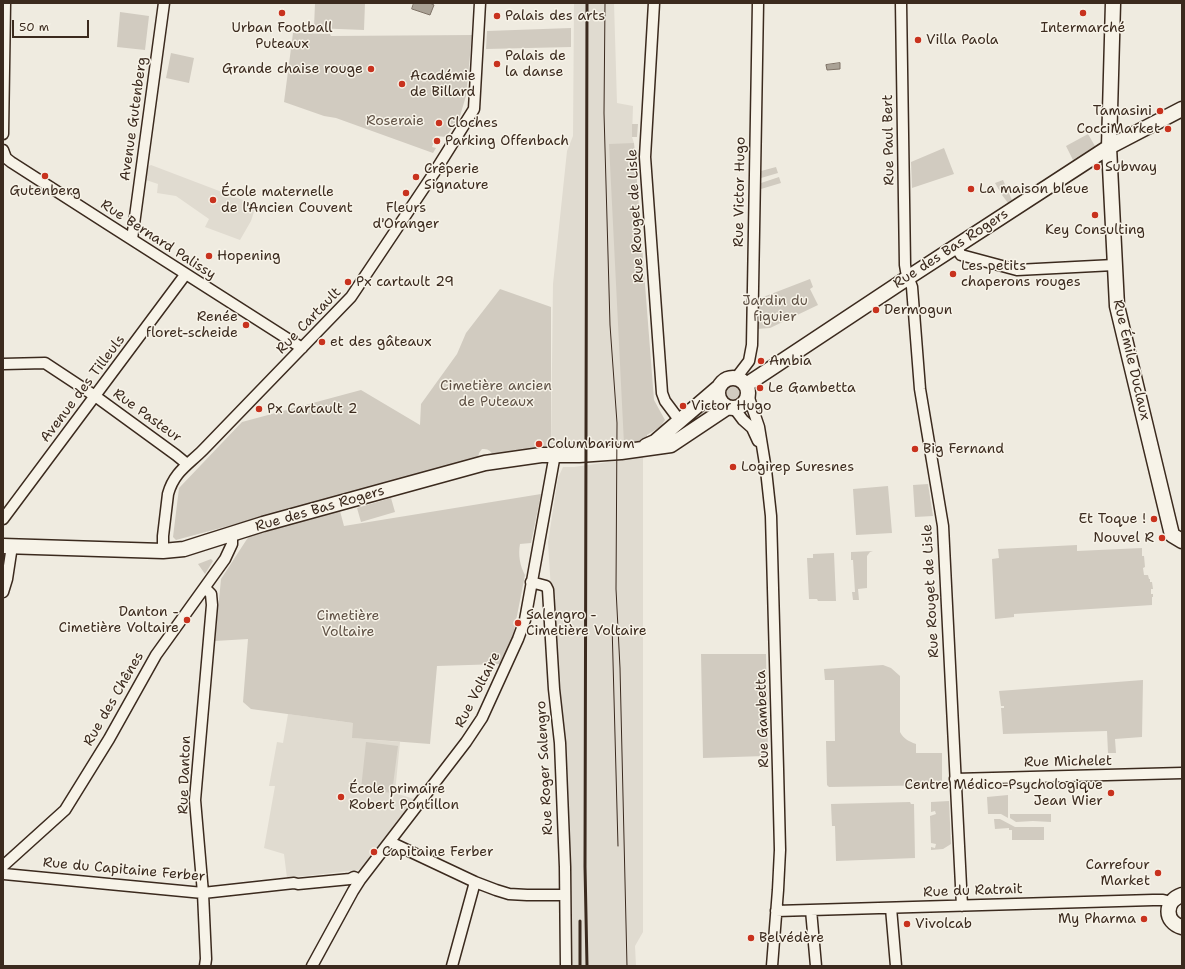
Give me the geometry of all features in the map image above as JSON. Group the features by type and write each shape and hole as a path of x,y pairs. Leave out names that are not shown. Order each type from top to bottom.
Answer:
{"street":[{"path":"3,134 5,3"},
{"name":"Avenue Gutenberg","path":"132,239 164,3"},
{"name":"Rue Cartault","path":"163,551 163,536 168,494 176,477 187,464 203,450 352,297 434,173 474,109 480,3"},
{"name":"Rue Rouget de Lisle","path":"654,3 644,157 662,393 665,401 680,421"},
{"name":"Rue Victor Hugo","path":"744,386 752,345 758,3"},
{"name":"Rue Paul Bert","path":"901,3 905,265 909,277"},
{"name":"Rue Émile Duclaux","path":"1113,3 1109,147 1117,306 1170,528 1172,535 1182,540"},
{"name":"Rue des Bas Rogers","path":"744,386 1109,147 1182,109"},
{"name":"Rue Bernard Palissy","path":"3,150 6,158 10,162 132,239 185,275 304,346"},
{"path":"956,247 961,255 1018,270 1114,265"},
{"name":"Avenue des Tilleuls","path":"3,520 185,275"},
{"name":"Rue Rouget de Lisle","path":"909,277 912,287 920,389 943,526 962,906"},
{"name":"Rue Pasteur","path":"3,364 45,362 95,396 187,464"},
{"path":"732,378 744,386 745,402 738,407 731,408 721,401 718,392 719,387 724,381 732,378"},
{"name":"Rue Gambetta","path":"744,386 759,427 771,516 780,850 772,966"},
{"name":"Rue des Bas Rogers","path":"636,450 655,442 719,387"},
{"name":"Rue des Bas Rogers","path":"8,546 163,551 184,548 262,524 485,464 541,455 583,454 636,450 670,445 731,408"},
{"name":"Rue Gambetta","path":"731,408 752,428 757,438 766,470"},
{"name":"Rue Voltaire","path":"312,966 360,880 466,742 482,718 518,639 524,620 555,454"},
{"name":"Rue des Chênes","path":"3,866 65,810 109,739 156,655 226,559 231,549 233,540 232,534"},
{"path":"3,592 7,579 8,546"},
{"name":"Rue Roger Salengro","path":"531,582 546,586 548,590 554,688 560,742 566,966"},
{"name":"Rue Danton","path":"205,588 211,594 212,605 195,800 203,893 205,966"},
{"name":"Rue Michelet","path":"956,779 1182,773"},
{"path":"390,842 475,882 509,894 564,895"},
{"name":"Rue du Capitaine Ferber","path":"3,873 203,893 294,883 298,884 342,880 354,877 360,880"},
{"path":"452,966 475,882"},
{"path":"1176,899 1169,909 1170,919 1175,924 1182,927"},
{"name":"Rue du Ratrait","path":"776,911 1176,899"},
{"path":"891,908 896,966"},
{"path":"811,910 816,966"}],"shaded area":[{"path":"414,3 430,3 434,5 430,15 412,9"},
{"path":"574,3 614,3 617,103 633,106 632,137 634,143 644,287 627,442 551,446 553,284 567,151 573,136"},
{"path":"840,63 840,69 827,70 826,65"},
{"name":"École maternelle de l'Ancien Couvent","path":"151,165 256,205 251,221 240,240 205,227 209,219 176,196 157,193 158,184 146,180 147,167"},
{"path":"643,457 643,932 635,946 636,966 569,966 564,799 548,542 558,478 563,467 574,467"},
{"name":"École primaire Robert Pontillon","path":"288,714 353,723 353,738 400,742 395,793 414,799 362,867 358,870 287,878 284,854 264,848 275,786 269,786 277,742 283,743"}],"green space":[{"path":"315,3 365,3 364,30 314,28"},
{"path":"120,12 149,16 145,50 117,47"},
{"path":"571,28 571,47 486,49 487,31"},
{"name":"Roseraie","path":"293,33 330,34 331,36 472,35 466,96 460,116 446,137 436,136 432,147 436,148 433,153 336,118 324,116 284,102"},
{"path":"171,53 194,58 189,83 166,78"},
{"path":"632,124 638,124 637,137 632,137"},
{"path":"1088,134 1095,146 1073,160 1066,146"},
{"path":"634,143 654,400 665,420 660,427 647,435 647,439 624,444 609,144"},
{"path":"944,148 954,174 912,188 911,162"},
{"path":"776,167 778,173 761,178 761,171"},
{"path":"779,177 781,183 761,189 761,183"},
{"path":"1003,180 1012,200 1008,203 995,183"},
{"name":"Jardin du figuier","path":"810,279 813,287 810,289 818,305 770,328 757,329 758,299"},
{"name":"Cimetière ancien de Puteaux","path":"500,289 551,307 551,446 493,455 489,450 482,449 479,453 478,459 176,540 173,537 179,488 242,422 361,390 420,425 421,404 457,354 466,333"},
{"path":"733,386 738,388 740,393 738,398 733,400 728,398 726,393 728,388"},
{"path":"706,406 708,413 690,424 687,425 685,423"},
{"path":"928,484 933,516 915,517 913,485"},
{"path":"888,486 892,533 856,535 853,489"},
{"name":"Cimetière Voltaire","path":"541,494 531,543 520,544 520,560 525,575 513,636 500,664 437,666 430,744 352,738 353,723 251,709 243,702 248,639 215,641 221,579 250,536 340,511 344,526"},
{"path":"391,498 395,512 361,522 357,508"},
{"path":"1077,545 1077,551 1142,548 1142,556 1144,556 1145,567 1143,568 1144,575 1148,575 1150,582 1152,582 1152,605 1014,614 1014,617 995,619 992,559 999,558 998,549"},
{"path":"873,551 867,556 867,588 858,589 859,600 853,600 852,592 855,592 851,552"},
{"path":"834,553 836,601 818,601 817,599 809,599 807,558 813,558 813,554"},
{"path":"211,559 213,561 205,574 198,564"},
{"path":"701,654 766,654 768,753 765,753 765,756 703,758"},
{"path":"883,665 891,668 900,676 900,732 906,740 916,744 916,753 942,753 942,785 829,787 827,785 826,741 835,741 834,680 825,680 824,669"},
{"path":"1143,680 1142,737 1115,739 1116,753 1108,753 1107,731 1003,734 1001,708 1004,708 1004,706 1001,706 999,691"},
{"path":"366,742 398,746 392,793 361,789"},
{"path":"1008,795 1008,818 1001,814 988,814 987,797"},
{"path":"949,801 951,844 943,849 931,850 931,847 935,848 936,844 931,843 930,816 936,814 935,811 931,812 931,802"},
{"path":"910,802 911,804 914,804 915,858 836,861 835,826 832,826 831,804"},
{"path":"1010,814 1051,814 1051,822 1016,822 1010,818"},
{"path":"994,819 1000,819 1015,827 1044,827 1044,840 1012,840 1012,830 1009,830 1009,828 995,829"}],"tram line":[{"path":"605,3 604,113 610,325 617,423 616,589 620,668 627,966"},
{"path":"612,624 618,846"}],"railway":[{"path":"587,3 585,866 587,966"},
{"path":"580,921 580,966"}],"place":[{"name":"Urban Football Puteaux","path":"282,13"},
{"name":"Intermarché","path":"1083,13"},
{"name":"Palais des arts","path":"497,16"},
{"name":"Villa Paola","path":"918,40"},
{"name":"Palais de la danse","path":"497,64"},
{"name":"Grande chaise rouge","path":"371,69"},
{"name":"Académie de Billard","path":"402,84"},
{"name":"Tamasini","path":"1160,111"},
{"name":"Cloches","path":"439,123"},
{"name":"CocciMarket","path":"1168,129"},
{"name":"Parking Offenbach","path":"437,141"},
{"name":"Subway","path":"1097,167"},
{"name":"Gutenberg","path":"45,176"},
{"name":"Crêperie Signature","path":"416,177"},
{"name":"La maison bleue","path":"971,189"},
{"name":"Fleurs d'Oranger","path":"406,193"},
{"name":"École maternelle de l'Ancien Couvent","path":"213,200"},
{"name":"Key Consulting","path":"1095,215"},
{"name":"Hopening","path":"209,256"},
{"name":"Les petits chaperons rouges","path":"953,274"},
{"name":"Px cartault 29","path":"348,282"},
{"name":"Dermogun","path":"876,310"},
{"name":"Renée floret-scheide","path":"246,325"},
{"name":"et des gâteaux","path":"322,342"},
{"name":"Ambia","path":"761,361"},
{"name":"Le Gambetta","path":"760,388"},
{"name":"Victor Hugo","path":"683,406"},
{"name":"Px Cartault 2","path":"259,409"},
{"name":"Columbarium","path":"539,444"},
{"name":"Big Fernand","path":"915,449"},
{"name":"Logirep Suresnes","path":"733,467"},
{"name":"Et Toque !","path":"1154,519"},
{"name":"Nouvel R","path":"1162,538"},
{"name":"Danton - Cimetière Voltaire","path":"187,620"},
{"name":"Salengro - Cimetière Voltaire","path":"518,623"},
{"name":"Centre Médico-Psychologique Jean Wier","path":"1111,793"},
{"name":"École primaire Robert Pontillon","path":"341,797"},
{"name":"Capitaine Ferber","path":"374,852"},
{"name":"Carrefour Market","path":"1158,873"},
{"name":"My Pharma","path":"1144,919"},
{"name":"Vivolcab","path":"907,924"},
{"name":"Belvédère","path":"751,938"}]}
